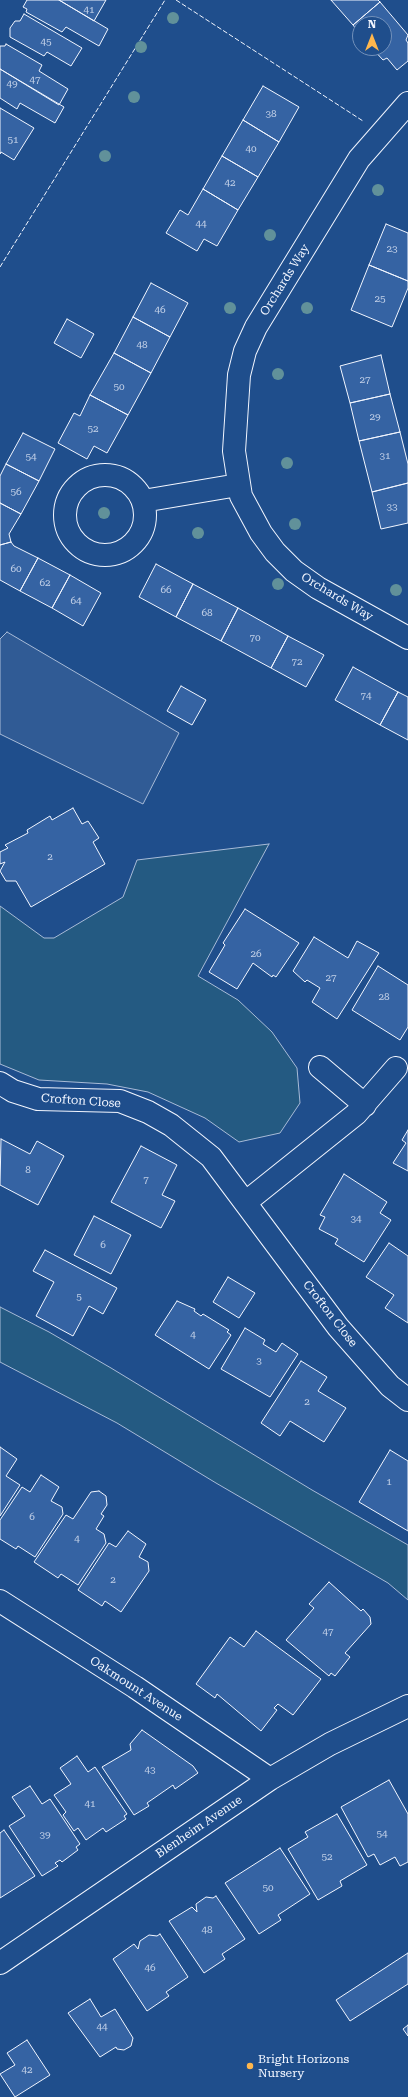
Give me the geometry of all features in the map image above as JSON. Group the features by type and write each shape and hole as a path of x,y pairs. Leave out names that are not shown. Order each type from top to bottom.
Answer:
{"street":[{"name":"Orchards Way","path":"408,103 369,147 348,176 256,327 245,351 239,375 236,398 234,451 238,485 241,496 261,533 275,552 294,571 318,588 408,638"},
{"path":"143,501 238,485"},
{"path":"320,1067 365,1105"},
{"path":"246,1202 356,1114 396,1068"},
{"name":"Crofton Close","path":"0,1083 13,1091 38,1099 120,1101 148,1112 171,1125 211,1157 338,1327 390,1386 408,1400"},
{"name":"Oakmount Avenue","path":"0,1601 135,1687 270,1779"},
{"name":"Blenheim Avenue","path":"0,1963 270,1779 330,1744 408,1706"}],"shaded area":[{"path":"7,632 179,733 143,804 0,734 0,639"},
{"path":"269,844 198,976 238,1000 272,1032 297,1068 300,1103 280,1133 239,1142 205,1118 148,1092 107,1084 39,1080 0,1064 0,906 44,938 54,938 123,897 137,860"},
{"path":"0,1307 49,1332 111,1368 312,1490 408,1545 408,1600 388,1583 216,1483 117,1423 0,1362"}],"building":[{"path":"27,0 59,0 108,29 99,46 66,27 62,32 26,12 27,9 23,7"},
{"path":"59,0 106,0 94,21"},
{"path":"331,0 378,0 380,2 364,16 352,16 352,24"},
{"path":"380,2 392,16 364,16"},
{"path":"24,14 82,48 71,66 47,52 44,56 10,37 10,28 15,21 20,21"},
{"path":"392,16 408,35 406,40 408,43 408,61 397,70 387,58 383,60 379,56 392,56"},
{"path":"6,44 42,65 39,71 68,89 59,105 0,69 0,46 5,46"},
{"path":"0,69 64,107 55,123 20,103 17,109 0,98"},
{"path":"263,86 299,107 279,142 243,120"},
{"path":"0,108 34,128 14,160 1,152 0,154"},
{"path":"243,120 279,142 258,177 222,156"},
{"path":"222,156 258,177 238,210 203,189"},
{"path":"203,189 238,210 217,246 204,239 197,251 166,233 180,210 188,215"},
{"path":"386,224 408,233 408,281 369,265"},
{"path":"369,265 408,281 408,288 392,327 351,310"},
{"path":"151,283 188,303 170,337 133,317"},
{"path":"133,317 170,337 151,373 114,353"},
{"path":"67,319 94,334 81,358 54,343"},
{"path":"114,353 151,373 128,415 90,395"},
{"path":"381,355 390,394 350,403 340,366"},
{"path":"390,394 400,432 359,441 350,403"},
{"path":"90,395 128,415 107,453 94,446 87,459 58,443 74,413 80,416"},
{"path":"400,432 408,464 408,483 372,492 359,441"},
{"path":"23,433 55,449 39,481 6,464"},
{"path":"6,464 39,481 21,514 0,503 0,476"},
{"path":"408,483 408,523 381,529 372,492"},
{"path":"0,503 21,514 9,534 11,542 0,545"},
{"path":"11,542 14,546 38,558 20,591 0,580 0,545"},
{"path":"38,558 70,575 52,608 20,591"},
{"path":"156,564 193,584 176,617 139,597"},
{"path":"70,575 101,593 83,626 52,608"},
{"path":"193,584 238,608 221,641 176,617"},
{"path":"238,608 288,636 271,668 221,641"},
{"path":"288,636 324,655 306,687 271,668"},
{"path":"353,667 398,692 380,725 335,700"},
{"path":"181,686 206,700 192,725 167,711"},
{"path":"398,692 408,697 408,740 380,725"},
{"path":"73,808 82,824 88,821 99,838 93,842 105,864 31,907 16,881 6,881 0,871 5,862 0,864 0,852 8,848 5,845 28,833 27,830 50,816 52,820"},
{"path":"245,909 299,943 276,977 273,975 272,977 253,963 237,989 209,972 225,945 223,943"},
{"path":"314,937 348,958 357,941 379,953 337,1019 312,1002 320,988 307,980 305,982 293,971"},
{"path":"378,966 408,985 408,1027 400,1040 352,1010"},
{"path":"408,1130 408,1171 393,1163 406,1143 402,1140"},
{"path":"1,1139 30,1154 37,1141 64,1156 38,1205 0,1185"},
{"path":"141,1146 177,1165 162,1195 175,1201 161,1228 111,1202"},
{"path":"344,1174 387,1202 380,1213 391,1220 364,1262 335,1244 338,1239 319,1229 325,1217 320,1215"},
{"path":"94,1216 131,1235 111,1274 74,1255"},
{"path":"389,1243 408,1256 408,1323 385,1308 394,1295 366,1277"},
{"path":"45,1250 117,1288 103,1314 89,1306 73,1336 36,1316 54,1282 33,1271"},
{"path":"228,1277 255,1293 239,1318 213,1302"},
{"path":"177,1301 195,1309 194,1311 201,1316 203,1314 229,1330 227,1332 231,1335 209,1369 155,1335"},
{"path":"245,1328 265,1340 263,1344 276,1352 282,1343 298,1354 270,1397 221,1369"},
{"path":"301,1361 327,1377 318,1391 346,1408 324,1442 290,1421 280,1436 261,1423"},
{"path":"0,1447 17,1459 6,1476 20,1485 0,1516"},
{"path":"390,1450 408,1461 408,1531 359,1502"},
{"path":"41,1475 59,1487 51,1501 62,1507 63,1514 35,1557 18,1546 16,1549 0,1539 0,1520 22,1487 30,1492"},
{"path":"99,1491 106,1496 107,1505 101,1514 104,1516 96,1529 104,1534 106,1543 78,1585 61,1574 58,1578 34,1562 66,1515 73,1519 91,1492"},
{"path":"128,1531 146,1544 139,1557 148,1562 149,1571 121,1612 105,1601 102,1606 78,1590 109,1543 116,1547"},
{"path":"329,1582 361,1611 363,1609 370,1617 371,1624 345,1653 350,1657 335,1676 331,1673 329,1676 286,1640 314,1608 309,1604"},
{"path":"256,1631 321,1679 293,1715 278,1704 274,1708 277,1710 261,1731 217,1694 215,1698 196,1684 230,1637 244,1647"},
{"path":"142,1730 193,1766 198,1773 175,1789 173,1785 147,1803 149,1806 134,1815 102,1767 131,1750 130,1744"},
{"path":"77,1756 88,1772 95,1767 127,1814 124,1816 126,1819 106,1832 103,1828 86,1840 78,1828 74,1831 63,1815 66,1812 54,1795 71,1784 60,1768"},
{"path":"389,1780 408,1814 408,1862 400,1866 395,1857 380,1865 374,1854 368,1857 341,1807"},
{"path":"30,1786 42,1804 50,1799 80,1844 76,1847 78,1850 62,1862 60,1860 55,1863 58,1866 42,1876 9,1826 25,1816 12,1797"},
{"path":"337,1814 367,1865 340,1881 342,1886 318,1900 288,1849 308,1837 305,1832"},
{"path":"4,1830 35,1876 0,1898 0,1833"},
{"path":"280,1848 310,1894 278,1915 281,1920 259,1934 225,1883"},
{"path":"216,1896 245,1939 222,1954 225,1959 204,1973 169,1921 192,1907 197,1912 196,1904 206,1897 213,1898"},
{"path":"160,1934 188,1977 166,1992 169,1996 147,2011 113,1959 134,1944 138,1949 140,1941 149,1935 157,1936"},
{"path":"408,1953 408,1984 350,2021 336,2000"},
{"path":"90,1999 101,2017 115,2009 133,2038 131,2046 124,2050 117,2049 116,2047 100,2057 68,2013"},
{"path":"408,2025 408,2036 403,2029"},
{"path":"27,2040 50,2075 15,2097 0,2074 15,2065 7,2053"}],"fence":[{"path":"0,267 165,0"},
{"path":"176,0 363,121"}],"place":[{"name":"Bright Horizons Nursery","path":"250,2066"}]}
